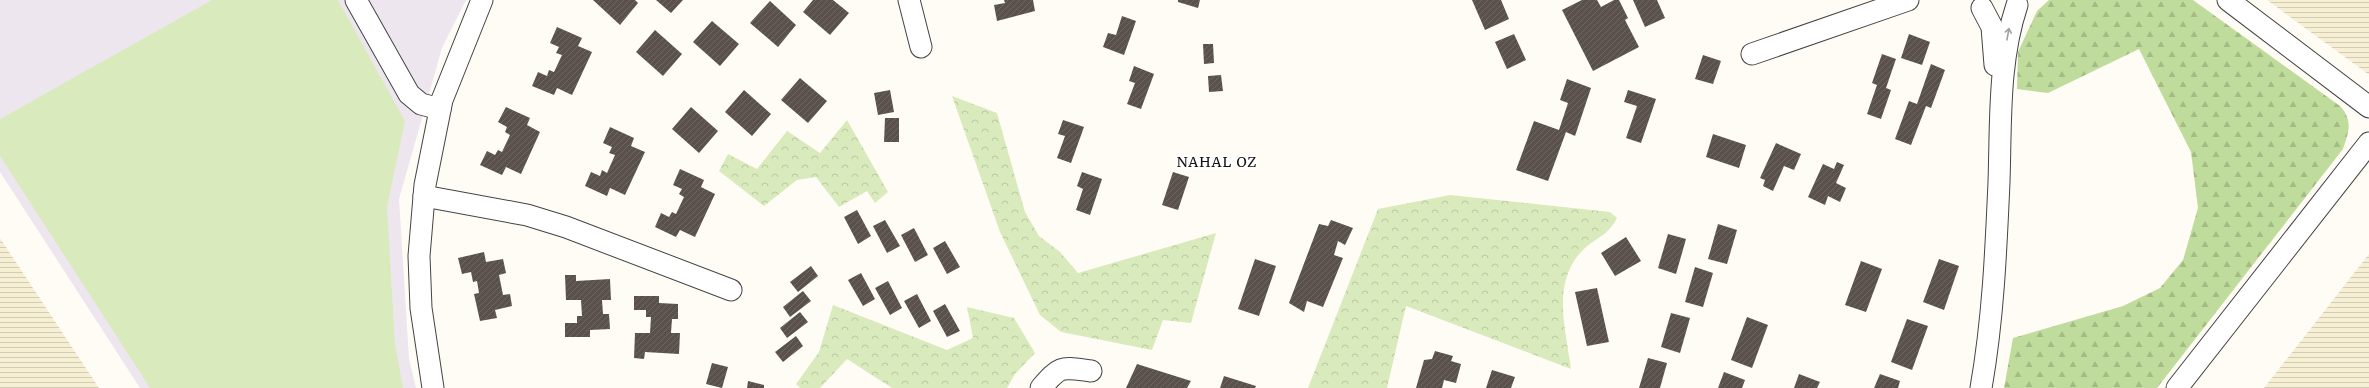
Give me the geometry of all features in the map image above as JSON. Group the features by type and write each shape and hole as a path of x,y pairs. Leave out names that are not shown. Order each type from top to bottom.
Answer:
{"street":[{"path":"356,0 409,94 421,104 440,109"},
{"path":"433,388 421,308 419,256 424,196 440,109 482,0"},
{"path":"909,0 921,47"},
{"path":"1752,54 1908,0"},
{"path":"2228,0 2369,107"},
{"path":"1973,3 2000,11 2019,2"},
{"path":"1981,388 1994,276 2000,101 2006,46 2019,2"},
{"path":"1973,3 1992,27 2000,101"},
{"path":"2177,388 2369,143"},
{"path":"424,196 540,219 731,290"},
{"path":"1041,388 1056,371 1065,368 1091,371"}],"shaded area":[{"path":"0,0 466,0 442,48 399,199 409,359 416,388 140,388 0,172"},
{"path":"2267,0 2369,0 2369,74 2368,74"},
{"path":"0,238 99,388 0,388"},
{"path":"2369,254 2369,388 2264,388"}],"green space":[{"path":"212,0 338,0 405,121 387,207 395,344 403,388 150,388 0,156 0,119"},
{"path":"2049,0 2193,0 2340,106 2347,116 2349,126 2343,149 2157,388 2004,388 2013,338 2123,306 2160,288 2183,260 2198,208 2191,152 2139,49 2048,93 2017,89 2018,52 2037,11"},
{"path":"952,96 997,113 1025,212 1039,236 1060,252 1078,273 1216,233 1191,323 1163,320 1152,350 1061,332 1040,315 1000,232"},
{"path":"847,120 888,192 875,203 867,191 839,207 816,177 797,180 764,206 719,171 728,154 757,169 787,131 820,153"},
{"path":"1450,195 1610,212 1617,218 1606,233 1582,251 1572,264 1566,277 1563,307 1571,369 1406,306 1387,388 1308,388 1378,209"},
{"path":"833,305 947,350 973,338 967,307 1014,318 1035,353 1015,374 1007,388 892,388 847,359 820,388 800,388 796,384 819,352"}],"building":[{"path":"593,0 635,0 638,3 620,25"},
{"path":"656,0 683,0 671,13"},
{"path":"813,0 833,0 849,13 830,35 803,12"},
{"path":"1004,0 1033,0 1035,11 997,21 994,5 1005,3"},
{"path":"1178,0 1200,0 1198,8 1178,2"},
{"path":"1472,0 1501,0 1509,19 1485,30"},
{"path":"1582,0 1597,0 1601,7 1614,0 1619,0 1628,18 1625,20 1639,47 1593,71 1562,10"},
{"path":"1633,0 1657,0 1665,18 1645,27"},
{"path":"770,1 796,25 778,47 750,23"},
{"path":"1122,16 1136,21 1124,55 1103,47 1108,33 1116,35"},
{"path":"712,21 739,44 720,66 693,42"},
{"path":"557,27 582,38 578,46 592,52 572,95 557,88 554,95 532,86 538,72 547,76 549,70 554,72 562,55 556,53 559,47 550,43"},
{"path":"655,30 682,54 663,76 636,52"},
{"path":"1514,34 1526,60 1507,69 1495,42"},
{"path":"1909,34 1930,42 1922,65 1901,58"},
{"path":"1203,44 1213,44 1214,63 1204,64"},
{"path":"1882,54 1896,59 1886,88 1891,90 1881,119 1867,114 1877,85 1872,83"},
{"path":"1703,55 1721,61 1713,84 1695,79"},
{"path":"1931,64 1945,70 1931,108 1926,106 1911,145 1895,139 1909,101 1917,104"},
{"path":"1134,66 1154,74 1141,109 1127,104 1135,83 1129,81"},
{"path":"1221,75 1223,91 1209,92 1208,76"},
{"path":"800,78 827,101 808,123 781,100"},
{"path":"1567,79 1591,88 1575,136 1566,132 1548,181 1516,170 1534,121 1559,130 1568,103 1560,100"},
{"path":"744,90 771,114 752,136 725,112"},
{"path":"890,90 894,112 878,115 874,93"},
{"path":"1628,90 1656,99 1641,143 1626,138 1637,106 1624,102"},
{"path":"506,107 530,118 527,125 540,132 521,174 506,167 502,175 480,165 487,151 495,155 498,150 502,152 510,135 505,132 507,127 498,122"},
{"path":"691,107 718,131 699,153 672,129"},
{"path":"885,118 899,118 899,142 884,142"},
{"path":"1063,120 1084,127 1071,163 1057,158 1065,136 1058,134"},
{"path":"610,127 634,138 631,146 645,152 625,195 610,188 607,196 585,186 591,172 600,176 602,170 607,173 615,155 609,153 612,147 603,143"},
{"path":"1713,134 1746,145 1739,168 1706,157"},
{"path":"1776,143 1801,154 1794,170 1784,166 1773,191 1763,186 1765,180 1760,178"},
{"path":"1837,162 1844,165 1836,183 1846,188 1840,202 1828,196 1825,205 1808,197 1823,164 1834,169"},
{"path":"680,169 704,180 701,187 715,194 695,237 680,230 676,237 655,227 661,213 669,217 672,212 676,214 684,197 679,194 682,189 673,185"},
{"path":"1082,172 1102,179 1090,215 1076,210 1083,189 1077,186"},
{"path":"1173,172 1189,177 1178,210 1162,205"},
{"path":"857,210 871,236 858,244 844,217"},
{"path":"885,220 900,246 887,253 873,226"},
{"path":"1331,220 1353,228 1345,245 1338,241 1334,255 1343,258 1323,307 1307,301 1304,312 1289,303 1319,224 1328,226"},
{"path":"1718,224 1737,230 1727,264 1708,259"},
{"path":"914,228 928,255 915,262 901,235"},
{"path":"1668,234 1686,239 1676,274 1658,268"},
{"path":"1626,237 1641,261 1615,276 1601,253"},
{"path":"945,241 960,267 947,274 933,248"},
{"path":"484,252 486,262 503,259 506,273 499,275 503,295 510,294 512,306 495,310 497,318 480,321 474,294 479,293 477,281 473,282 471,272 462,274 458,258"},
{"path":"1255,259 1276,266 1259,316 1238,309"},
{"path":"1939,259 1959,266 1944,310 1923,302"},
{"path":"1861,261 1882,269 1866,312 1845,305"},
{"path":"811,266 818,276 798,292 790,282"},
{"path":"1695,267 1713,273 1703,307 1685,302"},
{"path":"861,273 875,299 863,306 848,280"},
{"path":"565,275 576,275 576,281 610,279 611,300 602,300 603,314 609,314 610,329 590,330 590,337 565,337 565,323 577,323 577,316 582,316 581,300 566,300"},
{"path":"888,281 902,308 890,315 875,288"},
{"path":"1597,288 1609,342 1587,346 1575,292"},
{"path":"803,291 811,301 790,317 783,307"},
{"path":"917,294 931,321 919,328 904,301"},
{"path":"634,296 659,296 659,303 678,304 678,319 672,319 671,333 680,333 679,354 645,352 644,359 634,358 635,333 650,333 651,317 646,317 646,310 634,310"},
{"path":"945,304 960,331 947,337 933,311"},
{"path":"800,312 808,322 787,338 780,328"},
{"path":"1671,313 1690,318 1680,353 1661,347"},
{"path":"1747,317 1768,325 1752,368 1731,360"},
{"path":"1907,319 1928,326 1912,370 1891,362"},
{"path":"796,336 803,346 783,362 775,352"},
{"path":"1435,351 1453,356 1451,361 1461,364 1456,383 1444,380 1442,388 1416,388 1424,360 1432,359"},
{"path":"1648,358 1667,363 1660,388 1639,388"},
{"path":"712,363 728,367 722,388 706,384"},
{"path":"1137,364 1191,381 1187,388 1126,388"},
{"path":"1492,370 1515,377 1511,388 1486,388"},
{"path":"1724,372 1745,380 1742,388 1718,388"},
{"path":"1799,374 1820,382 1817,388 1794,388"},
{"path":"1880,374 1900,381 1898,388 1874,388"},
{"path":"1224,376 1256,386 1255,388 1220,388"},
{"path":"748,381 764,385 764,388 747,388"}],"district":[{"name":"NAHAL OZ","path":"1217,162"}]}
